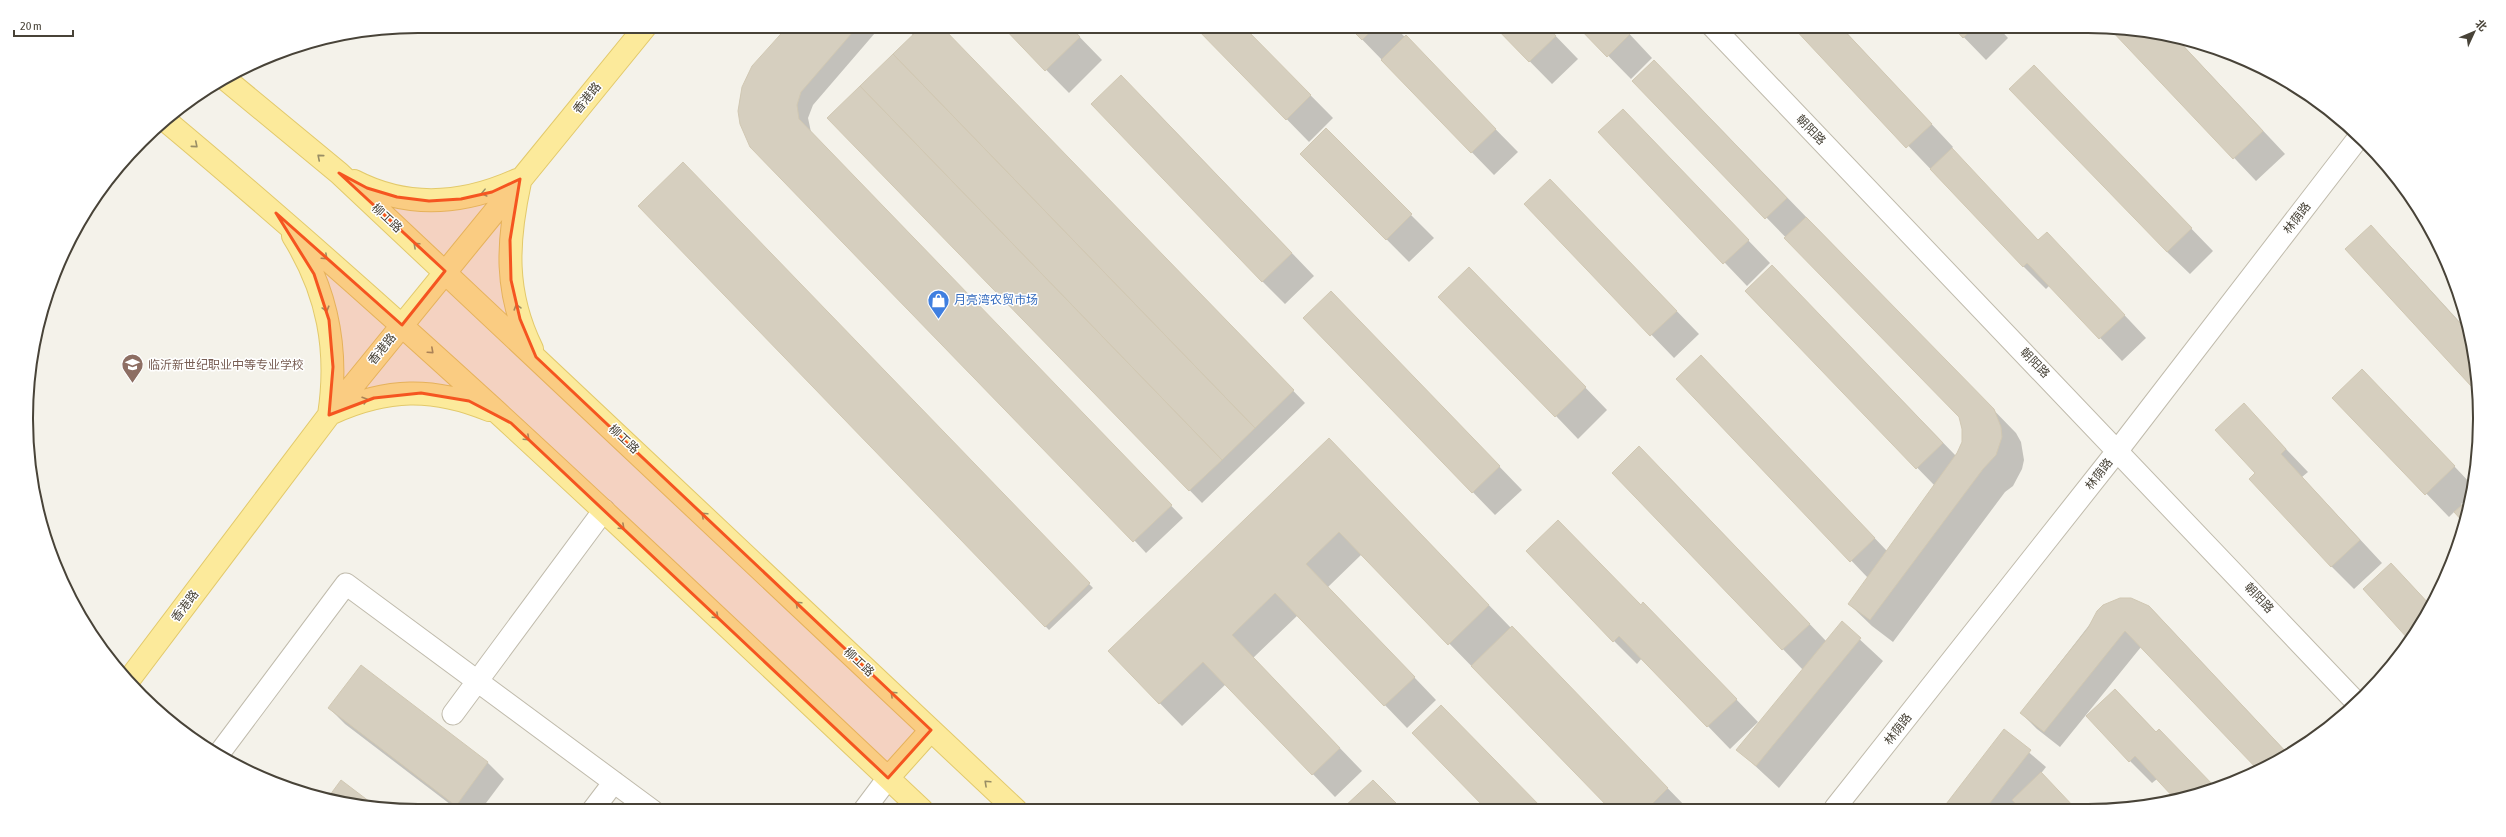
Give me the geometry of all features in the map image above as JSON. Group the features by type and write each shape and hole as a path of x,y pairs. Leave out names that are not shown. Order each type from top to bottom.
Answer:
{"main road":[{"name":"香港路","path":"132,676 329,415 640,33"},
{"name":"柳工路","path":"230,83 339,173 445,271 1010,804"},
{"path":"170,124 276,213 511,423 916,804"},
{"path":"339,173 375,190 397,197 429,201 460,199 492,192 520,179"},
{"path":"520,179 511,226 510,273 520,320 536,356"},
{"path":"276,213 303,252 314,274 324,304 332,343 333,361 329,415 374,398 397,393 421,393 468,401 511,423"},
{"path":"888,778 931,730"}],"street":[{"name":"朝阳路","path":"1719,33 2353,698"},
{"name":"林荫路","path":"1838,804 2118,450 2355,142"},
{"path":"453,714 604,510"},
{"path":"222,750 346,584 645,804"},
{"path":"868,804 888,778"},
{"path":"597,804 614,782"}],"highlighted area":[{"path":"339,173 367,188 397,197 429,201 461,199 492,192 520,179 510,240 511,280 520,319 536,357 931,730 888,778 511,423 491,411 469,401 421,393 374,398 329,415 333,367 329,320 314,274 276,213 402,325 445,271"}],"building":[{"path":"782,33 852,33 801,92 797,105 799,119 1172,505 1133,542 750,147 740,124 738,111 742,87 752,66"},
{"path":"915,33 948,33 1294,390 1255,428 893,54"},
{"path":"1009,33 1076,33 1080,37 1045,71"},
{"path":"1201,33 1250,33 1311,95 1286,120"},
{"path":"1355,33 1369,33 1362,40"},
{"path":"1501,33 1553,33 1556,36 1529,62"},
{"path":"1584,33 1630,34 1607,57"},
{"path":"1799,33 1847,33 1932,124 1906,148"},
{"path":"1958,33 1968,33 1963,38"},
{"path":"2115,34 2138,36 2182,45 2263,131 2233,159"},
{"path":"1406,35 1496,129 1471,153 1381,60"},
{"path":"893,54 1255,428 1222,460 860,86"},
{"path":"1654,60 1787,198 1765,219 1632,81"},
{"path":"2034,65 2192,228 2167,252 2009,89"},
{"path":"1121,75 1292,253 1262,282 1091,104"},
{"path":"860,86 1222,460 1189,491 827,118"},
{"path":"1623,109 1749,240 1723,264 1598,132"},
{"path":"1326,128 1412,214 1386,240 1300,154"},
{"path":"1952,148 2038,240 2047,232 2125,315 2099,339 2027,263 2023,267 1930,169"},
{"path":"683,162 1090,583 1045,627 638,206"},
{"path":"1550,179 1677,311 1650,336 1524,204"},
{"path":"1806,217 1994,409 2001,427 2002,437 1996,455 1983,469 1870,620 1848,604 1957,453 1962,442 1962,429 1959,417 1784,238"},
{"path":"2371,225 2461,325 2466,343 2471,386 2471,386 2345,249"},
{"path":"1772,265 1943,443 1916,469 1745,291"},
{"path":"1469,267 1586,387 1555,417 1438,297"},
{"path":"1331,291 1500,466 1472,493 1303,318"},
{"path":"1701,355 1875,538 1850,562 1676,379"},
{"path":"2362,369 2455,466 2425,495 2332,398"},
{"path":"2244,403 2286,449 2281,454 2360,540 2331,567 2249,479 2255,473 2215,430"},
{"path":"1329,438 1489,605 1448,645 1339,532 1306,564 1415,677 1384,706 1275,593 1232,635 1340,748 1312,775 1203,662 1159,704 1108,651"},
{"path":"1639,446 1810,624 1782,650 1612,473"},
{"path":"2464,504 2460,518 2454,512"},
{"path":"1558,520 1641,605 1643,602 1737,699 1707,727 1619,636 1613,642 1526,551"},
{"path":"2391,563 2426,601 2406,636 2363,589"},
{"path":"2120,598 2131,598 2149,606 2284,750 2254,766 2125,631 2044,732 2020,713 2088,628 2097,611 2103,605"},
{"path":"1842,621 1861,638 1756,766 1736,750"},
{"path":"1512,626 1668,788 1652,804 1605,804 1471,666"},
{"path":"361,665 488,762 457,804 453,804 328,708"},
{"path":"2115,689 2156,732 2159,729 2212,784 2171,795 2135,756 2129,762 2086,716"},
{"path":"1441,705 1538,804 1481,804 1412,733"},
{"path":"2004,729 2031,750 1989,804 1946,804"},
{"path":"2041,772 2071,804 2016,804 2012,800"},
{"path":"341,780 369,801 343,797 331,794"},
{"path":"1373,780 1397,804 1347,804"}],"place":[{"name":"月亮湾农贸市场","path":"938,320"},
{"name":"临沂新世纪职业中等专业学校","path":"133,384"}]}
